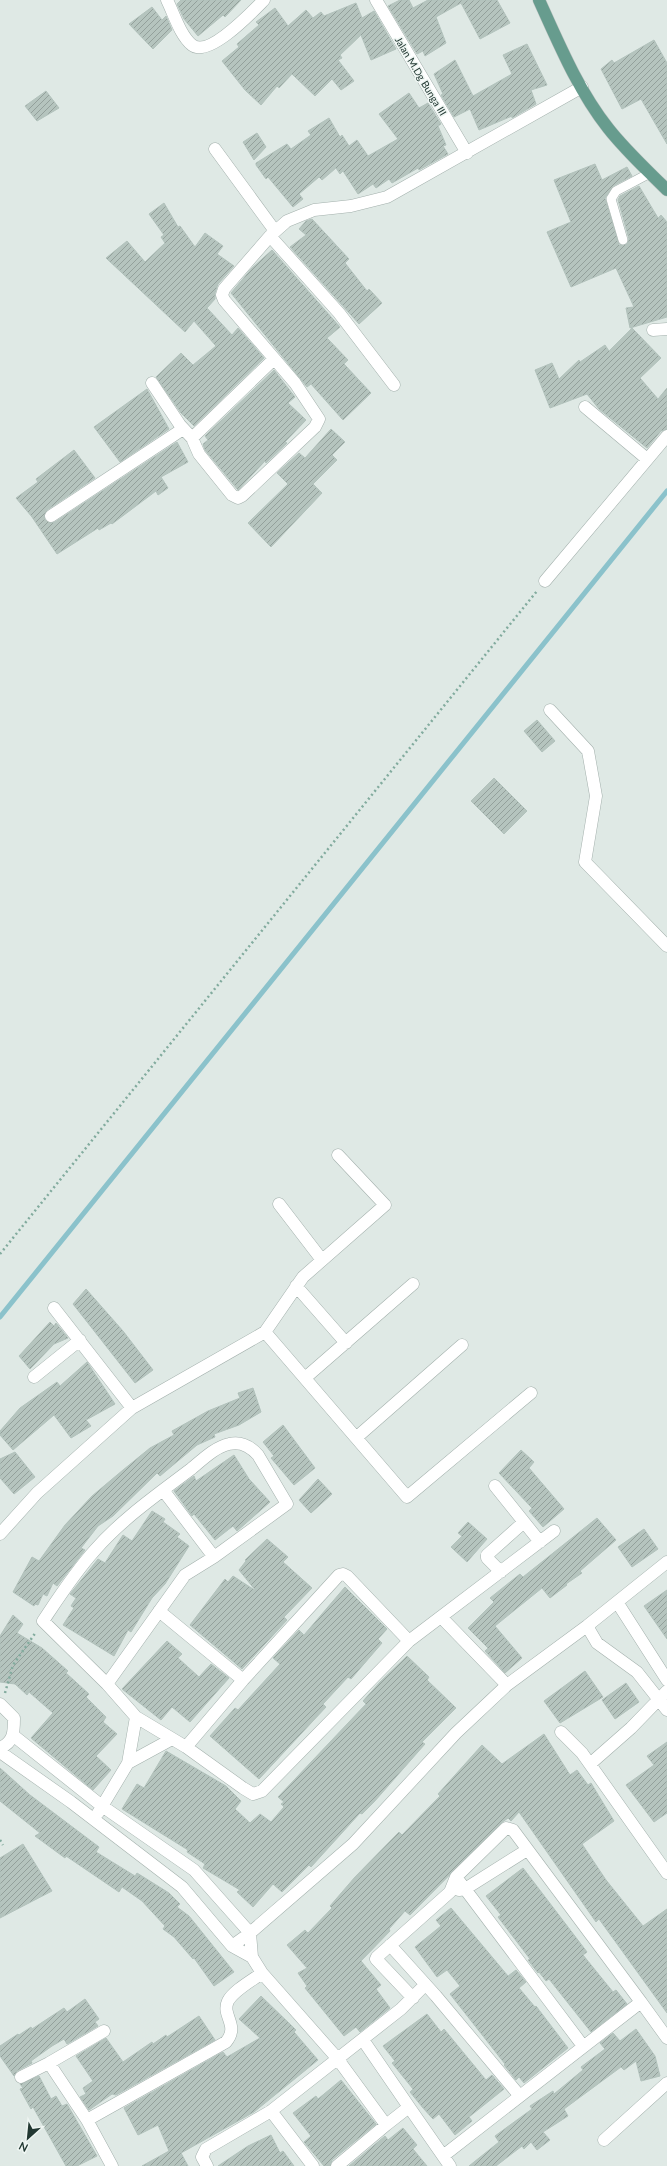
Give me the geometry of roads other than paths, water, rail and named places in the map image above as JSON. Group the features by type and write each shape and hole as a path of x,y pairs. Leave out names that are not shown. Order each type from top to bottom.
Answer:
{"main road":[{"path":"539,0 582,87 608,128 667,190"}],"street":[{"path":"167,0 186,38 198,48 210,45 223,37 264,0"},
{"name":"Jalan M.Dg Bunga III","path":"376,0 467,153"},
{"path":"152,383 183,429 192,438 199,454 232,495 238,498 242,496 315,427 318,421 318,416 296,383 224,300 222,295 224,289 273,233 295,216 314,210 351,206 387,197 582,87"},
{"path":"216,149 273,233 339,313 394,385"},
{"path":"653,330 667,329"},
{"path":"192,438 274,359"},
{"path":"586,406 647,459"},
{"path":"51,516 183,429"},
{"path":"545,581 667,436"},
{"path":"550,710 588,751 596,796 584,862 667,946"},
{"path":"0,1534 37,1493 132,1408 265,1332 302,1277 385,1205 338,1155"},
{"path":"279,1204 322,1260"},
{"path":"305,1378 413,1284"},
{"path":"296,1286 346,1343"},
{"path":"54,1308 132,1408"},
{"path":"265,1332 357,1437 407,1497 531,1393"},
{"path":"34,1378 80,1340"},
{"path":"357,1437 462,1345"},
{"path":"107,1684 185,1575 214,1557 287,1504 258,1454 247,1445 237,1442 228,1444 212,1453 163,1490 96,1548 80,1567 43,1621 107,1684 136,1717 186,1747 253,1794 262,1791 409,1641 554,1531"},
{"path":"495,1486 540,1542"},
{"path":"163,1490 214,1557"},
{"path":"501,1572 487,1558 487,1556 524,1522"},
{"path":"232,1946 250,1933 353,1844 456,1733 507,1685 587,1626 667,1562"},
{"path":"186,1747 243,1680 339,1575 343,1574 347,1576 409,1641"},
{"path":"617,1602 667,1680"},
{"path":"159,1611 243,1680"},
{"path":"441,1617 507,1685"},
{"path":"587,1626 596,1643 637,1672 663,1695 667,1710"},
{"path":"590,1764 663,1695"},
{"path":"0,1748 7,1745 14,1736 14,1718 1,1704"},
{"path":"94,1819 128,1763 136,1717"},
{"path":"561,1732 582,1753 667,1873"},
{"path":"14,1736 102,1806 194,1870 250,1933 252,1957 262,1973 337,2058 386,2125"},
{"path":"128,1763 172,1739"},
{"path":"0,1752 94,1819 182,1887 232,1946 252,1957"},
{"path":"412,1998 376,1958 450,1892 456,1877 506,1828 513,1830 667,2038"},
{"path":"450,1892 465,1889 527,1850"},
{"path":"456,1877 583,2046"},
{"path":"390,1945 519,2095"},
{"path":"87,2120 226,2042 233,2029 227,2008 228,2001 232,1996 262,1973"},
{"path":"207,2166 202,2157 206,2149 271,2111 337,2058 363,2040 425,1985"},
{"path":"443,2156 519,2095 641,2002"},
{"path":"21,2077 49,2063 104,2031"},
{"path":"363,2040 450,2166"},
{"path":"49,2063 87,2120 112,2166"},
{"path":"604,2140 667,2082"},
{"path":"337,2166 409,2107"},
{"path":"271,2111 313,2166"}],"lane":[{"path":"623,240 611,199 616,191 650,173"}],"waterway":[{"path":"0,1317 667,491"}]}
